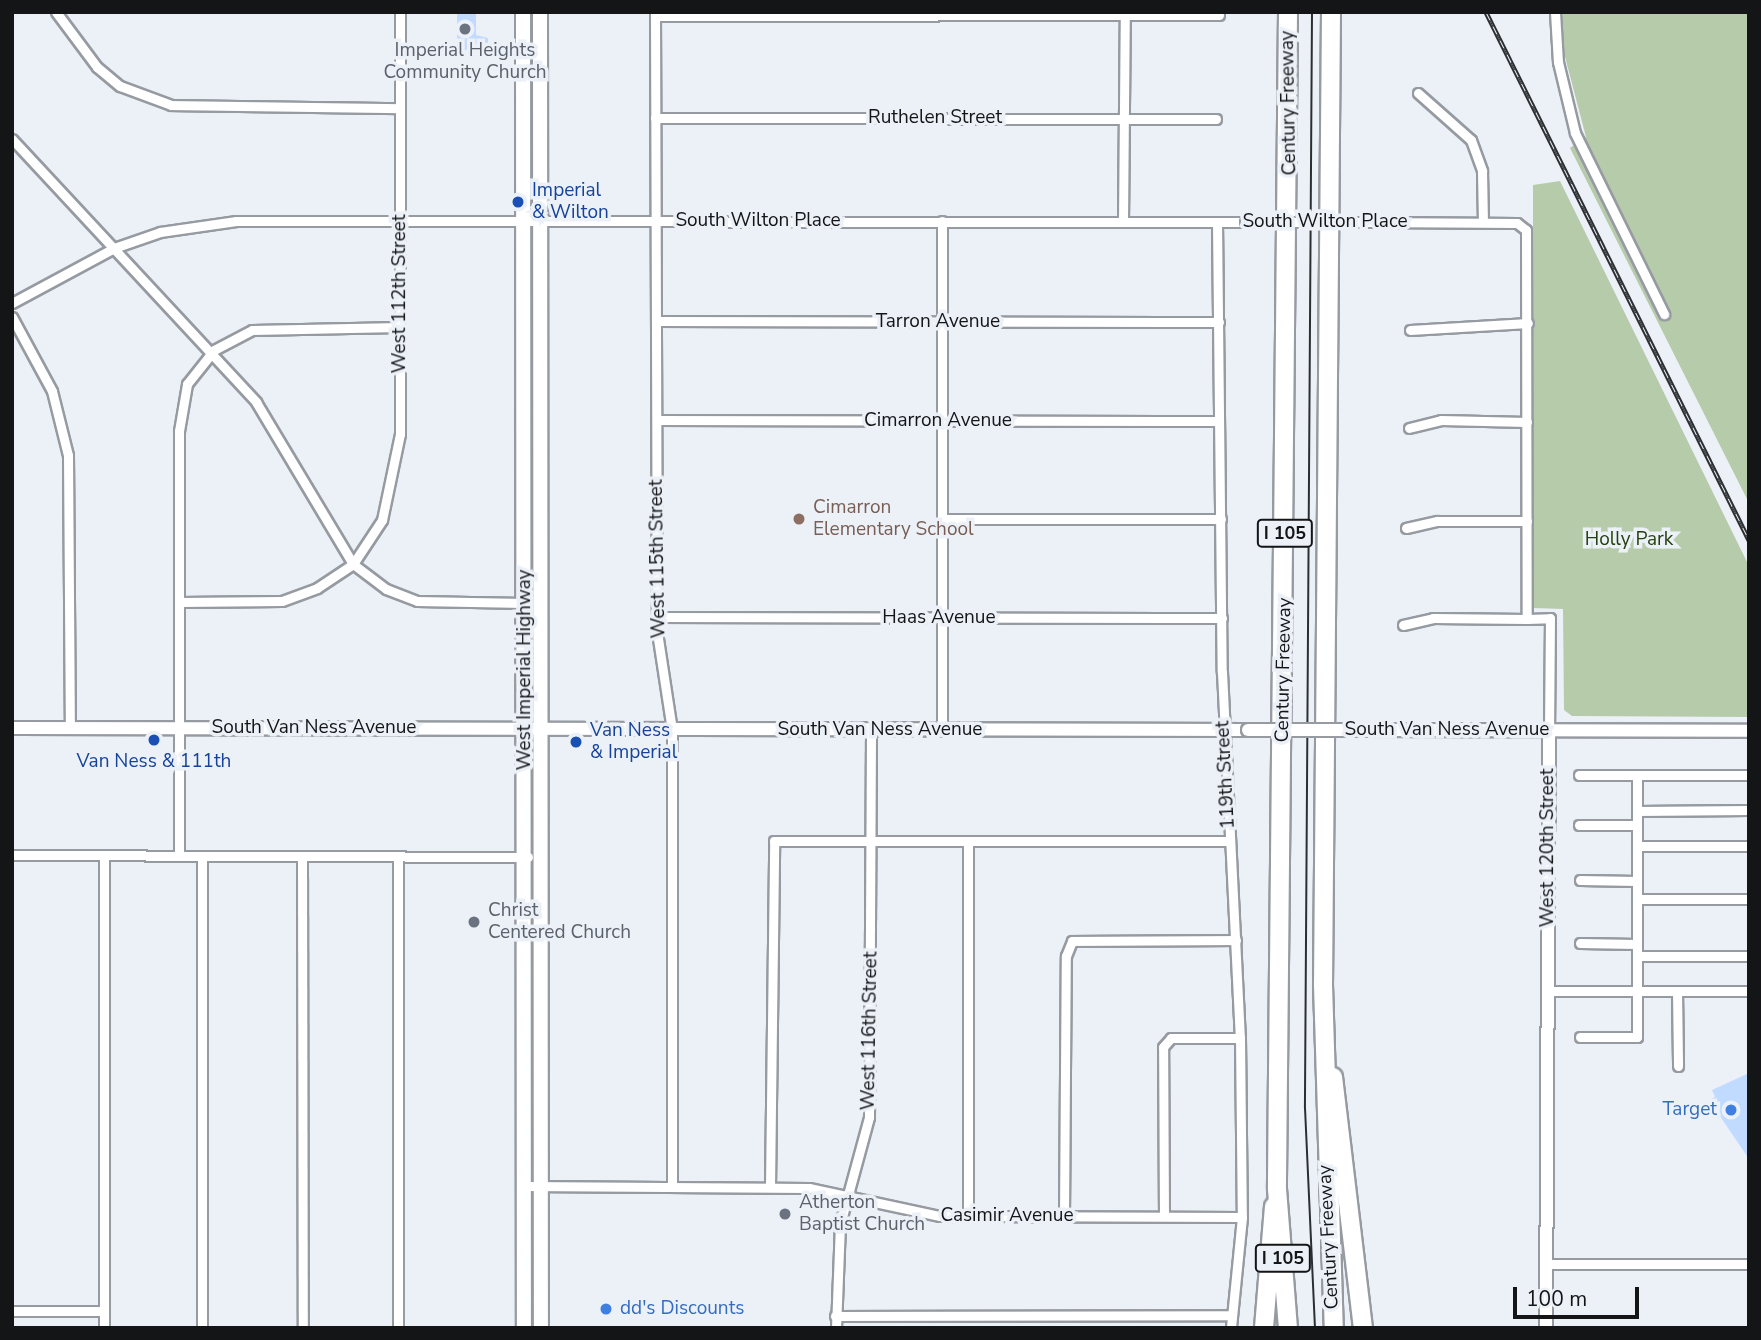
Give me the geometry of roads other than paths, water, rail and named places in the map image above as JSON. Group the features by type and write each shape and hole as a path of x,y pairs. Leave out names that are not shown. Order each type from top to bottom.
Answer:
{"highway":[{"name":"Century Freeway","path":"1287,12 1277,1189 1288,1328"},
{"name":"Century Freeway","path":"1331,12 1323,985 1334,1328"},
{"path":"1323,985 1363,1328"},
{"path":"1264,1328 1268,1234 1277,1189"}],"main road":[{"name":"West Imperial Highway","path":"523,12 524,1328"},
{"name":"West Imperial Highway","path":"540,12 541,1328"},
{"name":"South Van Ness Avenue","path":"12,728 1749,731"},
{"name":"West 120th Street","path":"1546,1328 1549,731"}],"street":[{"path":"56,12 97,68 120,86 171,105 399,108"},
{"name":"West 112th Street","path":"353,564 382,520 396,464 401,219 400,12"},
{"path":"1555,12 1558,62 1575,132 1664,314"},
{"path":"654,14 1219,15"},
{"name":"West 115th Street","path":"654,14 657,617 672,730 672,1187"},
{"path":"1123,222 1125,14"},
{"path":"1418,93 1471,140 1482,172 1483,222"},
{"name":"Ruthelen Street","path":"654,118 1124,121 1216,119"},
{"path":"12,139 214,350 256,402 353,564 386,589 417,601 525,603"},
{"name":"South Wilton Place","path":"12,303 114,248 201,224 401,219 1483,222 1521,225 1528,323"},
{"path":"942,221 942,730"},
{"name":"119th Street","path":"1217,222 1224,730 1240,1038 1241,1217 1231,1328"},
{"path":"12,317 52,391 68,455 70,728"},
{"name":"Tarron Avenue","path":"657,321 1219,322"},
{"path":"1403,625 1433,618 1527,619 1528,323 1410,330"},
{"path":"179,856 181,404 199,365 214,350 265,327 400,327"},
{"name":"Cimarron Avenue","path":"657,420 1219,421"},
{"path":"1409,428 1441,420 1527,422"},
{"path":"942,519 1221,519"},
{"path":"1406,528 1437,521 1527,521"},
{"path":"180,602 282,601 317,588 353,564"},
{"name":"Haas Avenue","path":"657,617 1222,618"},
{"name":"West 120th Street","path":"1527,619 1550,618 1549,731"},
{"name":"West 116th Street","path":"836,1328 837,1247 869,1117 871,730"},
{"path":"1579,775 1749,775"},
{"path":"1580,1037 1637,1037 1637,776"},
{"path":"1637,811 1749,810"},
{"path":"1579,825 1637,825"},
{"path":"770,1187 774,841 1229,841"},
{"path":"968,842 968,1216"},
{"path":"1637,846 1749,846"},
{"path":"12,855 541,858"},
{"path":"104,856 104,1328"},
{"path":"202,856 202,1328"},
{"path":"398,856 398,1328"},
{"path":"302,858 303,1328"},
{"path":"1580,880 1637,881"},
{"path":"1637,899 1749,899"},
{"path":"1064,1216 1066,956 1072,941 1236,940"},
{"path":"1580,943 1637,944"},
{"path":"1637,956 1749,956"},
{"path":"1547,991 1677,990 1748,993"},
{"path":"1677,990 1678,1066"},
{"path":"1164,1216 1167,1041 1240,1038"},
{"name":"Casimir Avenue","path":"524,1186 770,1187 848,1196 920,1215 1241,1217"},
{"path":"1546,1264 1749,1264"},
{"path":"12,1311 104,1311"},
{"path":"835,1316 1231,1315"}],"tram line":[{"path":"1312,12 1305,1108 1315,1328"}],"railway":[{"path":"1486,12 1749,540"}],"place":[{"name":"Imperial Heights Community Church","path":"465,29"},
{"name":"Imperial & Wilton","path":"518,202"},
{"name":"Cimarron Elementary School","path":"799,519"},
{"name":"Van Ness & 111th","path":"154,740"},
{"name":"Van Ness & Imperial","path":"576,742"},
{"name":"Christ Centered Church","path":"474,922"},
{"name":"Target","path":"1731,1110"},
{"name":"Atherton Baptist Church","path":"785,1214"},
{"name":"dd's Discounts","path":"606,1309"}],"park label":[{"name":"Holly Park","path":"1629,540"}]}
